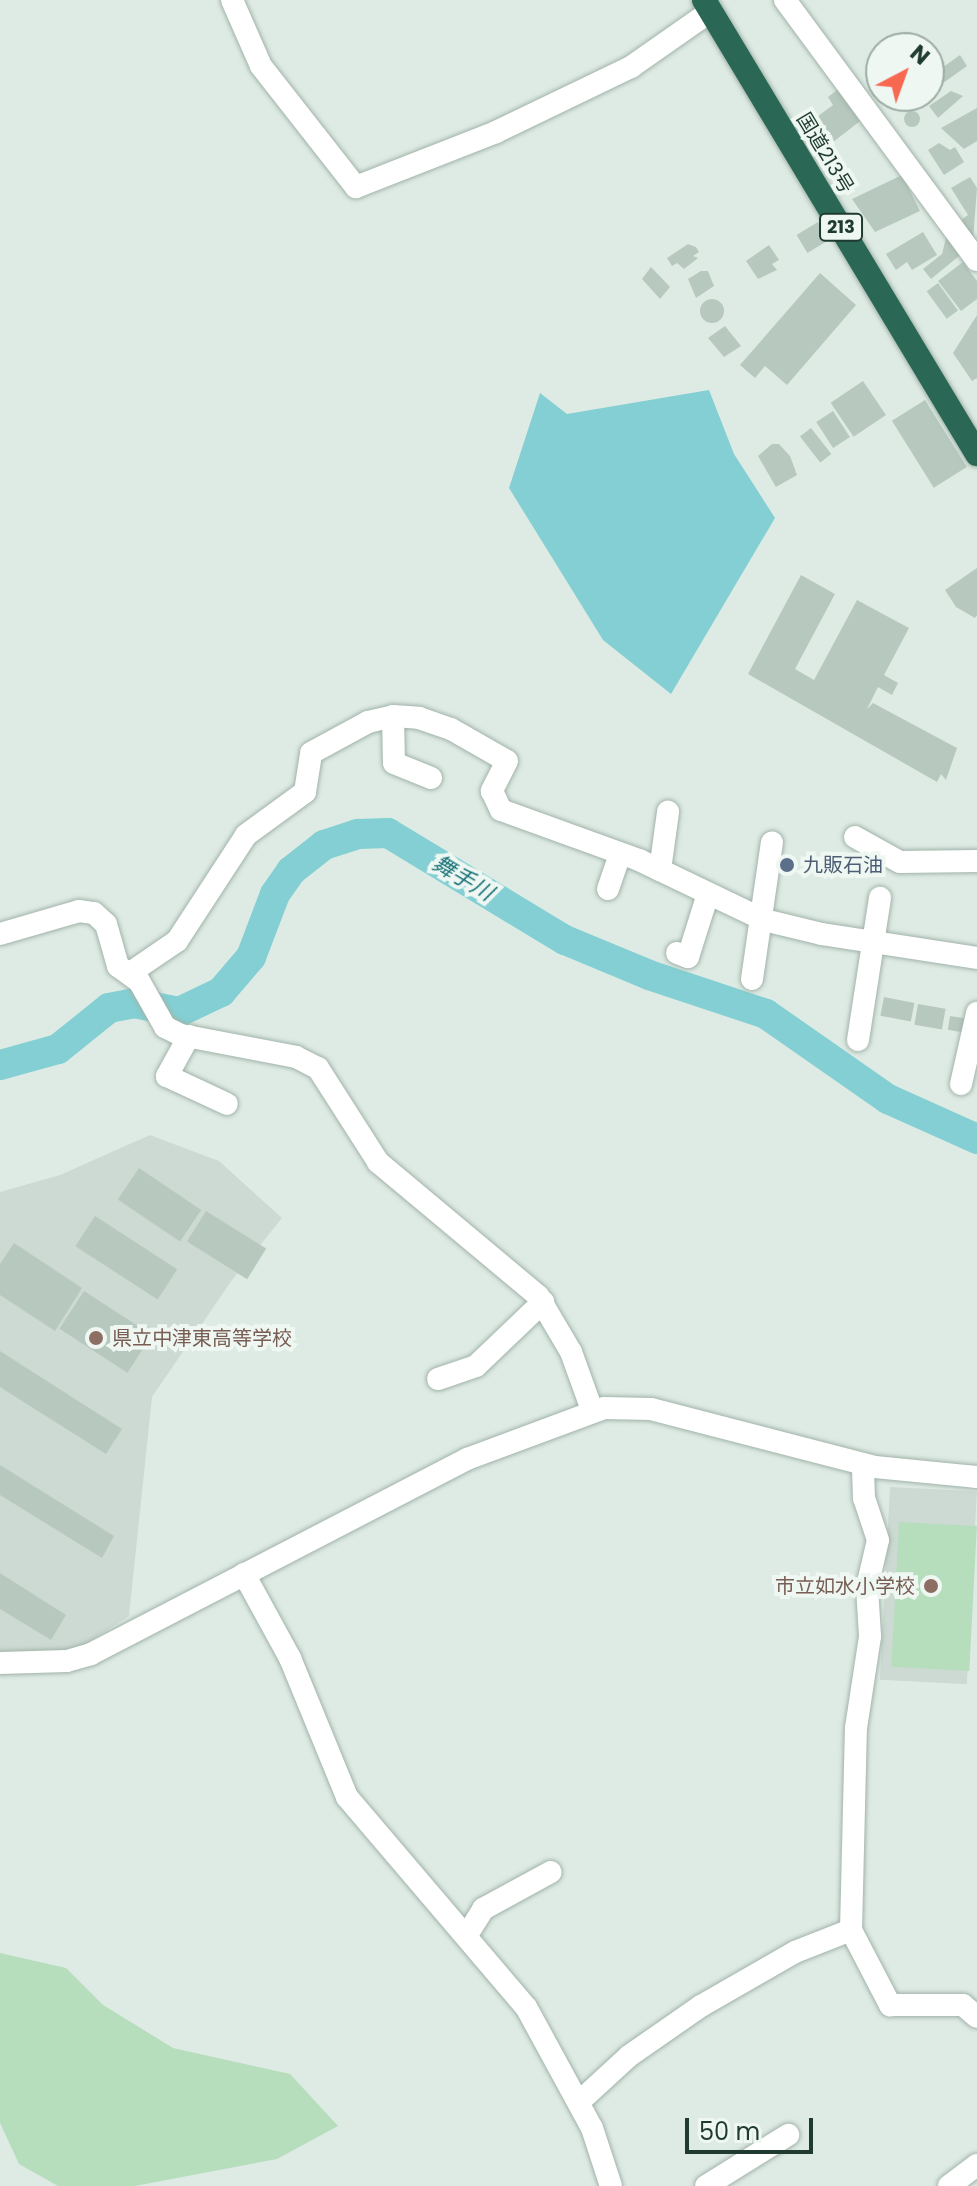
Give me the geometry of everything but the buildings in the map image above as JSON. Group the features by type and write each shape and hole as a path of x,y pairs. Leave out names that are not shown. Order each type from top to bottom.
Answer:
{"highway":[{"name":"国道213号","path":"708,6 977,454"}],"street":[{"path":"232,0 261,66 356,187 496,132 631,67 708,6"},
{"path":"785,0 977,260"},
{"path":"393,716 394,763 431,778"},
{"path":"130,973 177,941 246,835 305,792 311,753 368,722 393,716 419,718 451,729 507,761 492,791 501,810 660,870 761,919 873,943 977,958"},
{"path":"660,870 668,812"},
{"path":"855,837 900,862 977,861"},
{"path":"752,979 772,842"},
{"path":"608,889 620,854"},
{"path":"677,953 688,957 708,894"},
{"path":"858,1040 880,898"},
{"path":"0,934 88,911 106,924 114,961 130,973 165,1027 189,1036 296,1057 318,1068 378,1162 543,1302 571,1352 592,1410"},
{"path":"961,1084 977,1013"},
{"path":"189,1036 167,1076 227,1104"},
{"path":"438,1379 476,1366 543,1302"},
{"path":"0,1663 80,1659 467,1459 592,1410 651,1409 863,1464 977,1477"},
{"path":"863,1464 864,1498 878,1549 867,1587 870,1648 856,1728 851,1930 890,2005 963,2005 977,2017"},
{"path":"244,1574 290,1658 347,1797 526,2007 579,2102 611,2186"},
{"path":"467,1935 483,1909 551,1872"},
{"path":"579,2102 636,2050 701,2006 795,1952 851,1930"},
{"path":"706,2186 788,2135"},
{"path":"949,2186 977,2165"}],"shaded area":[{"name":"県立中津東高等学校","path":"150,1135 219,1161 282,1218 232,1280 152,1397 129,1616 71,1653 0,1657 0,1192 60,1175"},
{"name":"市立如水小学校","path":"890,1487 977,1492 967,1684 880,1680"}],"green space":[{"name":"市立如水小学校","path":"899,1522 977,1526 969,1671 891,1667"},
{"path":"0,1953 66,1968 103,2005 173,2048 290,2074 338,2126 277,2159 135,2186 58,2186 19,2164 0,2123"}],"water":[{"path":"709,390 734,454 775,518 671,694 603,640 509,488 540,393 567,414"}],"waterway":[{"name":"舞手川","path":"0,1065 58,1049 109,1008 134,1003 179,1012 221,992 251,957 275,894 291,871 324,845 358,834 388,833 565,940 649,975 766,1014 888,1099 977,1139"}],"place":[{"name":"九販石油","path":"787,865"},
{"name":"県立中津東高等学校","path":"96,1338"},
{"name":"市立如水小学校","path":"931,1586"}]}
